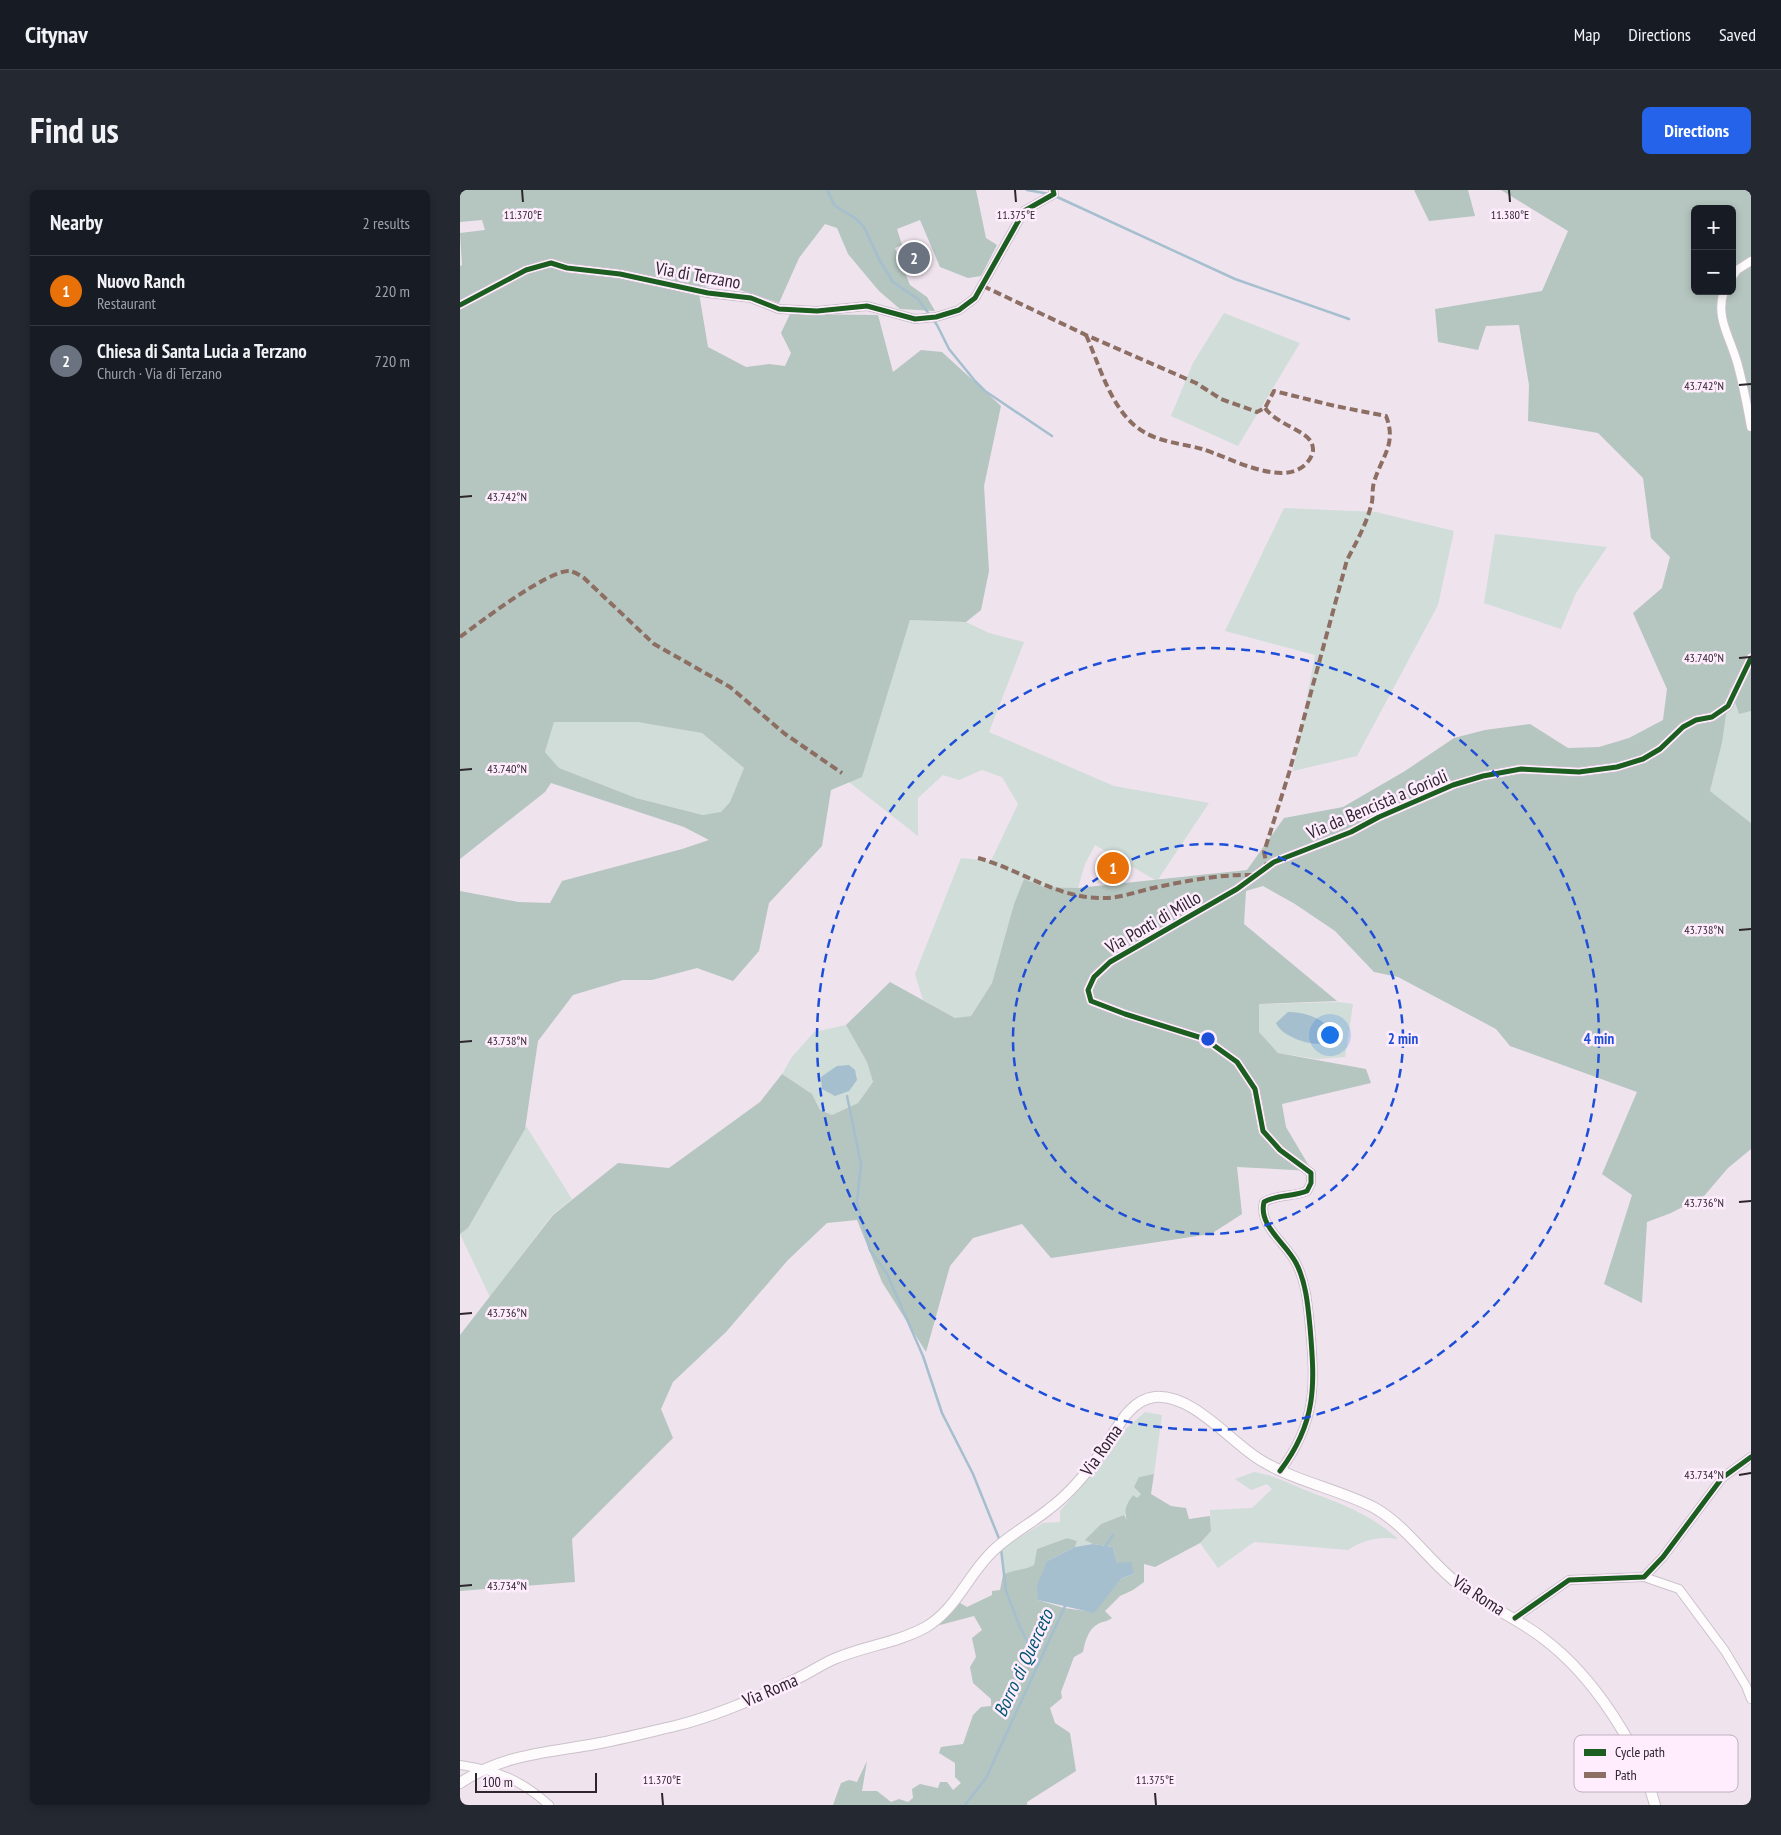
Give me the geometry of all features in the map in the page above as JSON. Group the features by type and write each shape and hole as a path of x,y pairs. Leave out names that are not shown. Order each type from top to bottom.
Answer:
{"main road":[{"name":"Via Roma","path":"460,1783 482,1768 539,1753 598,1743 681,1724 760,1696 833,1660 892,1642 927,1626 942,1615 993,1550 1052,1507 1080,1481 1129,1411 1140,1402 1154,1397 1169,1398 1201,1412 1230,1439 1280,1471 1376,1509 1393,1520 1434,1563 1463,1589 1515,1618 1547,1641 1577,1669 1615,1719 1624,1735"},
{"name":"Via Roma","path":"1650,1792 1655,1805"}],"street":[{"name":"Via di Terzano","path":"460,305 526,270 551,263 568,268 620,274 708,294 751,298 779,309 817,311 867,306 915,319 936,317 959,310 975,298 1024,211 1043,202 1054,194 1053,190"},
{"path":"1736,271 1751,261"},
{"path":"1723,295 1720,302 1721,315 1737,362 1751,427"},
{"name":"Via da Bencistà a Gorioli","path":"1267,866 1351,832 1379,816 1453,785 1483,776 1521,769 1579,772 1598,770 1617,767 1643,759 1674,738 1683,727 1696,720 1712,717 1728,706 1751,658"},
{"name":"Via Ponti di Millo","path":"1267,866 1237,889 1110,962 1094,978 1088,990 1092,1001 1105,1007 1204,1039 1237,1062 1256,1089 1264,1131 1280,1150 1310,1173 1311,1183 1307,1191 1298,1195 1272,1197 1264,1202 1262,1209 1267,1224 1297,1264 1302,1280 1308,1312 1313,1374 1312,1399 1305,1428 1297,1449 1280,1471"},
{"path":"1644,1577 1663,1557 1722,1478 1751,1456"},
{"path":"1515,1618 1569,1580 1644,1577 1679,1589 1725,1651 1746,1686 1751,1699"},
{"path":"460,1765 482,1768 510,1777 531,1788 549,1805"}],"shaded area":[{"path":"460,190 976,190 986,238 997,245 981,276 968,278 940,267 920,220 897,229 902,245 895,248 910,285 927,297 935,311 900,309 879,291 848,254 837,228 825,224 799,258 779,303 725,285 698,287 708,347 746,367 769,364 785,366 791,353 781,333 790,314 878,315 893,372 921,350 942,352 1001,406 984,486 989,571 981,610 966,622 910,620 862,777 831,790 822,846 769,903 759,951 733,981 697,968 652,980 623,980 573,995 538,1041 525,1129 468,1228 460,1234 460,891 518,902 550,903 562,881 709,840 684,827 551,783 545,792 460,859 460,266 462,265 460,233 485,230 482,220 460,222","holes":["554,722 638,722 702,733 744,768 730,802 721,812 703,815 636,798 559,768 545,752"]},
{"path":"1414,190 1468,190 1475,216 1429,221"},
{"path":"1501,190 1751,190 1751,711 1739,714 1730,687 1722,743 1710,791 1751,823 1751,1149 1728,1168 1704,1196 1671,1213 1647,1222 1642,1303 1604,1284 1632,1195 1602,1174 1637,1092 1510,1046 1496,1029 1398,977 1374,972 1335,931 1295,904 1263,886 1246,891 1244,924 1337,1001 1259,1004 1259,1032 1278,1053 1366,1069 1371,1083 1282,1104 1286,1127 1312,1171 1237,1167 1242,1214 1211,1234 1051,1258 1022,1224 973,1238 950,1266 926,1352 882,1282 857,1220 827,1223 788,1260 726,1332 673,1382 661,1409 673,1438 572,1539 575,1582 460,1591 460,1335 553,1215 618,1163 669,1168 760,1102 782,1074 812,1094 820,1110 832,1115 858,1103 873,1082 867,1062 846,1025 890,982 955,1018 971,1016 992,983 1014,904 1024,879 1044,887 1078,888 1247,870 1284,818 1343,807 1405,771 1454,738 1485,730 1530,724 1568,748 1599,747 1629,738 1663,720 1667,689 1633,613 1662,588 1670,557 1651,538 1643,478 1598,433 1528,421 1529,385 1519,325 1486,326 1478,350 1438,342 1435,309 1542,291 1568,231"},
{"path":"1224,313 1300,343 1238,446 1171,416 1193,363"},
{"path":"1284,508 1376,512 1454,531 1438,605 1357,756 1293,771 1315,655 1225,631"},
{"path":"1495,534 1607,547 1576,593 1561,629 1484,603"},
{"path":"910,620 966,622 989,633 1024,642 989,732 1114,786 1209,803 1157,881 1095,845 1085,864 1078,888 1044,887 1024,879 1014,904 992,983 971,1016 955,1018 923,1000 915,974 961,858 991,861 1018,804 1002,777 982,770 959,780 943,775 918,798 918,836 849,782 862,776"},
{"path":"1730,685 1739,713 1751,711 1751,823 1710,791 1722,743"},
{"path":"637,721 702,733 744,768 730,802 720,813 704,815 636,798 559,768 545,752 554,722"},
{"path":"1338,1002 1353,1004 1345,1057 1317,1059 1278,1053 1259,1032 1259,1004"},
{"path":"846,1025 867,1062 873,1082 858,1103 832,1115 820,1110 812,1094 782,1074 792,1057 814,1032"},
{"path":"526,1126 572,1199 552,1215 490,1297 460,1234 468,1228"},
{"path":"1145,1412 1162,1415 1154,1474 1139,1477 1142,1493 1137,1498 1133,1495 1127,1503 1125,1515 1101,1524 1086,1540 1093,1544 1075,1547 1077,1541 1066,1538 1037,1549 1034,1565 1003,1575 1001,1549 1043,1523 1060,1522 1060,1511 1082,1486 1121,1433"},
{"path":"1254,1472 1268,1475 1354,1510 1388,1530 1398,1539 1372,1540 1348,1550 1254,1542 1218,1568 1200,1543 1211,1531 1210,1510 1252,1508 1272,1489 1267,1484 1251,1490 1235,1479"},
{"path":"1154,1474 1151,1494 1171,1506 1186,1508 1189,1519 1210,1516 1211,1531 1200,1543 1155,1567 1144,1564 1144,1582 1120,1596 1105,1611 1112,1618 1098,1624 1089,1632 1083,1652 1074,1657 1061,1692 1062,1698 1050,1708 1055,1723 1070,1733 1076,1771 1027,1802 1027,1805 833,1805 841,1783 849,1780 857,1782 867,1761 862,1791 877,1791 891,1802 899,1799 908,1802 913,1798 912,1789 920,1784 938,1788 940,1782 947,1782 953,1790 961,1783 955,1777 955,1763 939,1753 941,1747 963,1744 973,1715 981,1707 991,1706 991,1699 973,1683 970,1667 976,1657 972,1638 982,1630 974,1616 940,1625 942,1615 955,1600 967,1607 992,1595 992,1591 1000,1590 1003,1575 1034,1565 1037,1549 1067,1538 1077,1541 1075,1547 1047,1561 1038,1600 1064,1608 1094,1612 1122,1578 1134,1574 1117,1563 1113,1547 1093,1544 1085,1540 1101,1524 1124,1515 1127,1520 1126,1507 1129,1501 1133,1495 1137,1498 1141,1494 1134,1487 1139,1477"}],"water":[{"path":"1288,1012 1301,1013 1321,1021 1327,1025 1334,1036 1326,1042 1319,1044 1305,1042 1290,1036 1279,1028 1276,1023"},
{"path":"849,1065 855,1070 857,1080 849,1091 835,1096 822,1089 821,1077 837,1066"},
{"path":"1093,1544 1113,1547 1117,1563 1131,1562 1134,1574 1122,1578 1094,1613 1038,1600 1037,1586 1047,1561 1075,1547"}],"waterway":[{"path":"827,190 835,206 855,218 864,227 880,261 893,282 918,299 937,325 949,349 975,381 985,391 1052,436"},
{"path":"1027,190 1050,194"},
{"path":"1055,196 1235,279 1349,319"},
{"path":"847,1096 861,1164 857,1202 870,1250 887,1274 923,1356 942,1413 973,1474 1000,1541"},
{"name":"Borro di Querceto","path":"1105,1547 1113,1535"},
{"path":"1001,1549 1006,1591 1020,1627 1039,1665"},
{"name":"Borro di Querceto","path":"965,1805 986,1778 1065,1606"}],"marked path":[{"path":"983,286 1086,335 1196,383 1221,399 1257,412 1265,408 1274,391 1386,416 1390,434 1387,450 1374,482 1372,502 1367,517 1347,560 1289,773 1264,852 1267,866"},
{"path":"1086,335 1115,402 1123,414 1144,432 1270,472 1296,471 1306,464 1309,459 1313,452 1312,444 1305,435 1276,419 1265,408"},
{"path":"460,637 531,587 547,578 572,571 584,578 654,644 730,687 785,734 842,773"},
{"path":"978,858 1053,888 1084,897 1100,898 1120,896 1203,878 1254,875"}],"cycle path":[{"path":"460,305 526,270 551,263 567,268 620,274 708,293 751,298 779,309 817,311 867,306 915,319 936,317 959,310 975,298 1024,211 1054,194 1053,190"},
{"path":"1280,1471 1301,1436 1307,1419 1311,1402 1312,1348 1302,1278 1292,1256 1269,1227 1263,1211 1264,1202 1269,1199 1307,1191 1311,1183 1311,1173 1280,1150 1263,1131 1255,1089 1237,1062 1205,1039 1125,1014 1091,1001 1088,990 1094,977 1110,962 1237,889 1274,862 1351,832 1379,817 1453,785 1483,776 1521,769 1579,772 1617,767 1643,759 1660,749 1683,727 1696,720 1712,717 1728,706 1751,658"},
{"path":"1515,1618 1569,1580 1644,1577 1663,1557 1722,1478 1751,1457"}],"place":[{"name":"Chiesa di Santa Lucia a Terzano","path":"914,258"},
{"name":"Nuovo Ranch","path":"1113,868"}]}
